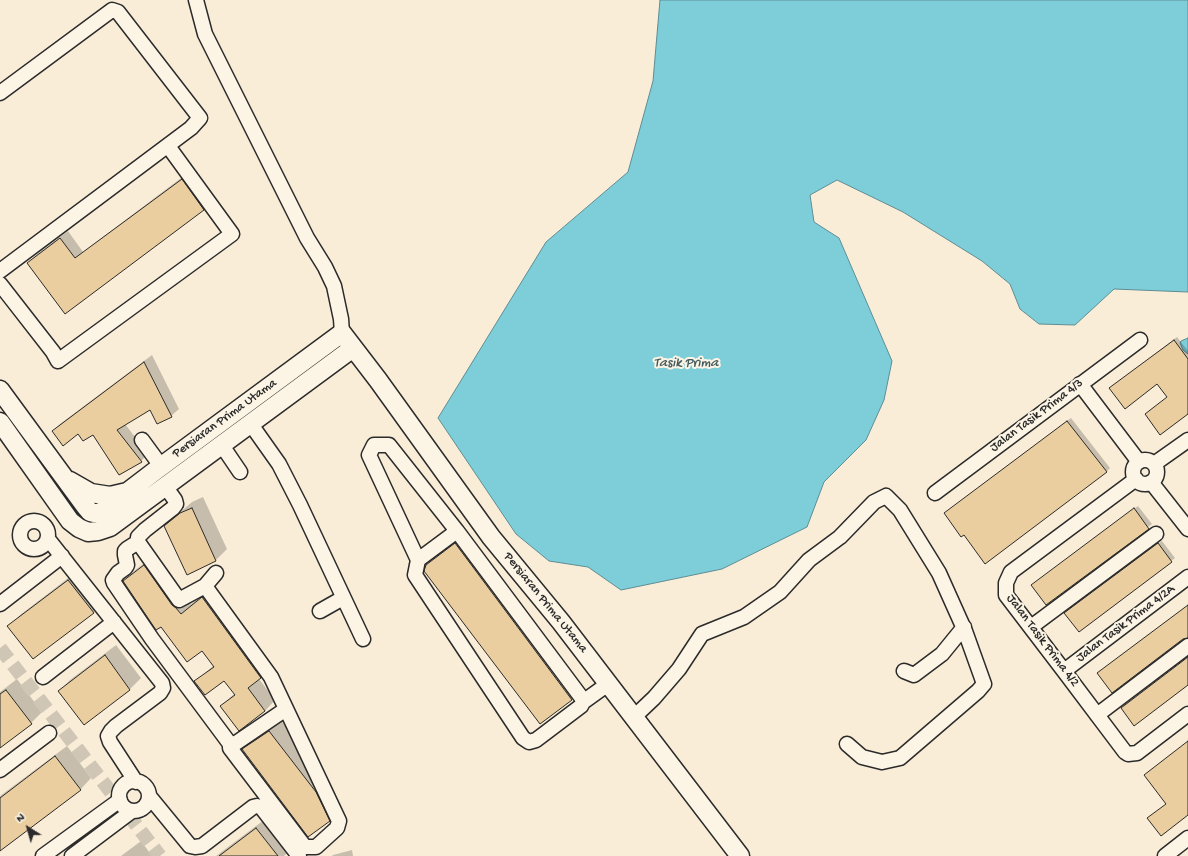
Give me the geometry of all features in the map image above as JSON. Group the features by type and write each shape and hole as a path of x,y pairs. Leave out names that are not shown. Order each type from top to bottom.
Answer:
{"main road":[{"name":"Persiaran Prima Utama","path":"94,513 100,513 342,333 378,380 491,537 561,622 740,856"},
{"name":"Persiaran Prima Utama","path":"88,532 98,531 110,527 353,348"},
{"path":"0,390 62,477 90,512 94,513 88,532 79,528 70,521 0,422"},
{"path":"158,469 165,486"},
{"path":"62,477 79,485 91,493 110,496 129,491"}],"street":[{"path":"196,0 205,34 307,238 325,267 334,286 341,319 342,333"},
{"path":"0,93 112,10 118,12 200,118 191,128 168,146 0,271"},
{"path":"0,284 53,352 58,361 232,234 168,146"},
{"name":"Jalan Tasik Prima 4/3","path":"935,493 1140,340"},
{"path":"1080,384 1138,462"},
{"path":"250,424 279,464 363,639"},
{"path":"142,440 158,469"},
{"path":"1154,464 1188,440"},
{"path":"221,444 240,472"},
{"path":"583,702 581,697 457,531 389,445 374,445 368,455 418,560 415,575 523,738 529,742 536,740 608,684"},
{"path":"1145,460 1154,464 1157,472 1156,476 1151,482 1139,482 1134,476 1134,468 1138,462 1145,460"},
{"name":"Jalan Tasik Prima 4/2","path":"1136,479 1010,572 1006,583 1006,595 1128,754 1137,753 1188,714"},
{"path":"1151,482 1188,529"},
{"path":"165,486 175,500 176,504 145,530 138,537 138,542 179,600 205,586 216,574"},
{"path":"634,717 654,698 679,669 702,634 744,617 780,592 809,560 840,537 874,502 886,496 900,510 939,573 964,627 984,684 978,691 900,758 882,762 862,757 847,744"},
{"path":"418,560 457,531"},
{"path":"1031,627 1156,534"},
{"path":"48,539 162,684 163,688 160,693 116,726 108,736 110,742 136,782"},
{"path":"138,542 125,551 127,565 118,573 113,580 114,583 152,639 230,744 230,748 305,846 316,847 337,828 338,821 271,677 205,586"},
{"path":"0,604 62,556"},
{"name":"Jalan Tasik Prima 4/2A","path":"1064,671 1188,577"},
{"path":"320,611 343,598"},
{"path":"43,677 114,622"},
{"path":"904,671 914,675 942,654 964,627"},
{"path":"1097,715 1188,646"},
{"path":"230,744 236,743 286,709"},
{"path":"0,770 48,733"},
{"path":"72,856 132,811 137,811 145,805 148,801 148,791 141,783 131,782 123,786 120,794 120,800 123,806 132,811"},
{"path":"148,796 190,846 195,848 202,846 253,807 261,807 299,856"},
{"path":"43,856 120,800"},
{"path":"1165,856 1188,838"}],"water":[{"name":"Tasik Prima","path":"660,0 1188,0 1188,292 1114,289 1075,325 1039,324 1020,309 1010,284 982,261 903,212 837,180 810,195 814,222 839,238 892,361 884,400 866,440 824,482 807,527 722,569 621,590 588,567 549,561 516,534 438,418 546,242 628,172 653,81"},
{"path":"1188,338 1188,354 1183,350 1180,343"}],"building":[{"path":"182,179 204,210 65,314 27,263 60,238 75,258"},
{"path":"1174,340 1188,359 1188,414 1160,435 1145,414 1167,397 1157,384 1125,409 1109,388"},
{"path":"144,362 172,417 157,424 150,410 117,430 142,462 119,475 93,435 83,441 78,434 63,446 52,431"},
{"path":"1067,421 1107,472 985,564 964,535 961,537 944,513"},
{"path":"192,508 216,561 187,575 164,526 180,513"},
{"path":"1134,508 1149,529 1046,605 1031,585"},
{"path":"455,543 572,700 540,724 424,571 426,565"},
{"path":"1158,543 1172,562 1079,632 1064,613"},
{"path":"144,565 172,605 181,614 202,597 261,678 248,688 265,711 239,731 220,706 235,695 224,681 205,695 194,681 214,667 202,651 187,662 161,627 156,630 123,581"},
{"path":"68,580 94,613 33,659 7,626"},
{"path":"1188,605 1188,638 1183,639 1112,693 1097,673"},
{"path":"105,655 130,690 84,725 58,691"},
{"path":"1188,657 1188,685 1134,726 1121,708"},
{"path":"6,690 32,724 0,748 0,694"},
{"path":"269,731 316,792 330,821 308,837 242,749"},
{"path":"1188,741 1188,815 1161,836 1147,818 1166,804 1144,775"},
{"path":"55,756 81,790 0,851 0,798"},
{"path":"256,828 278,856 219,856"}],"tunnel":[{"path":"0,648 160,856"}]}
